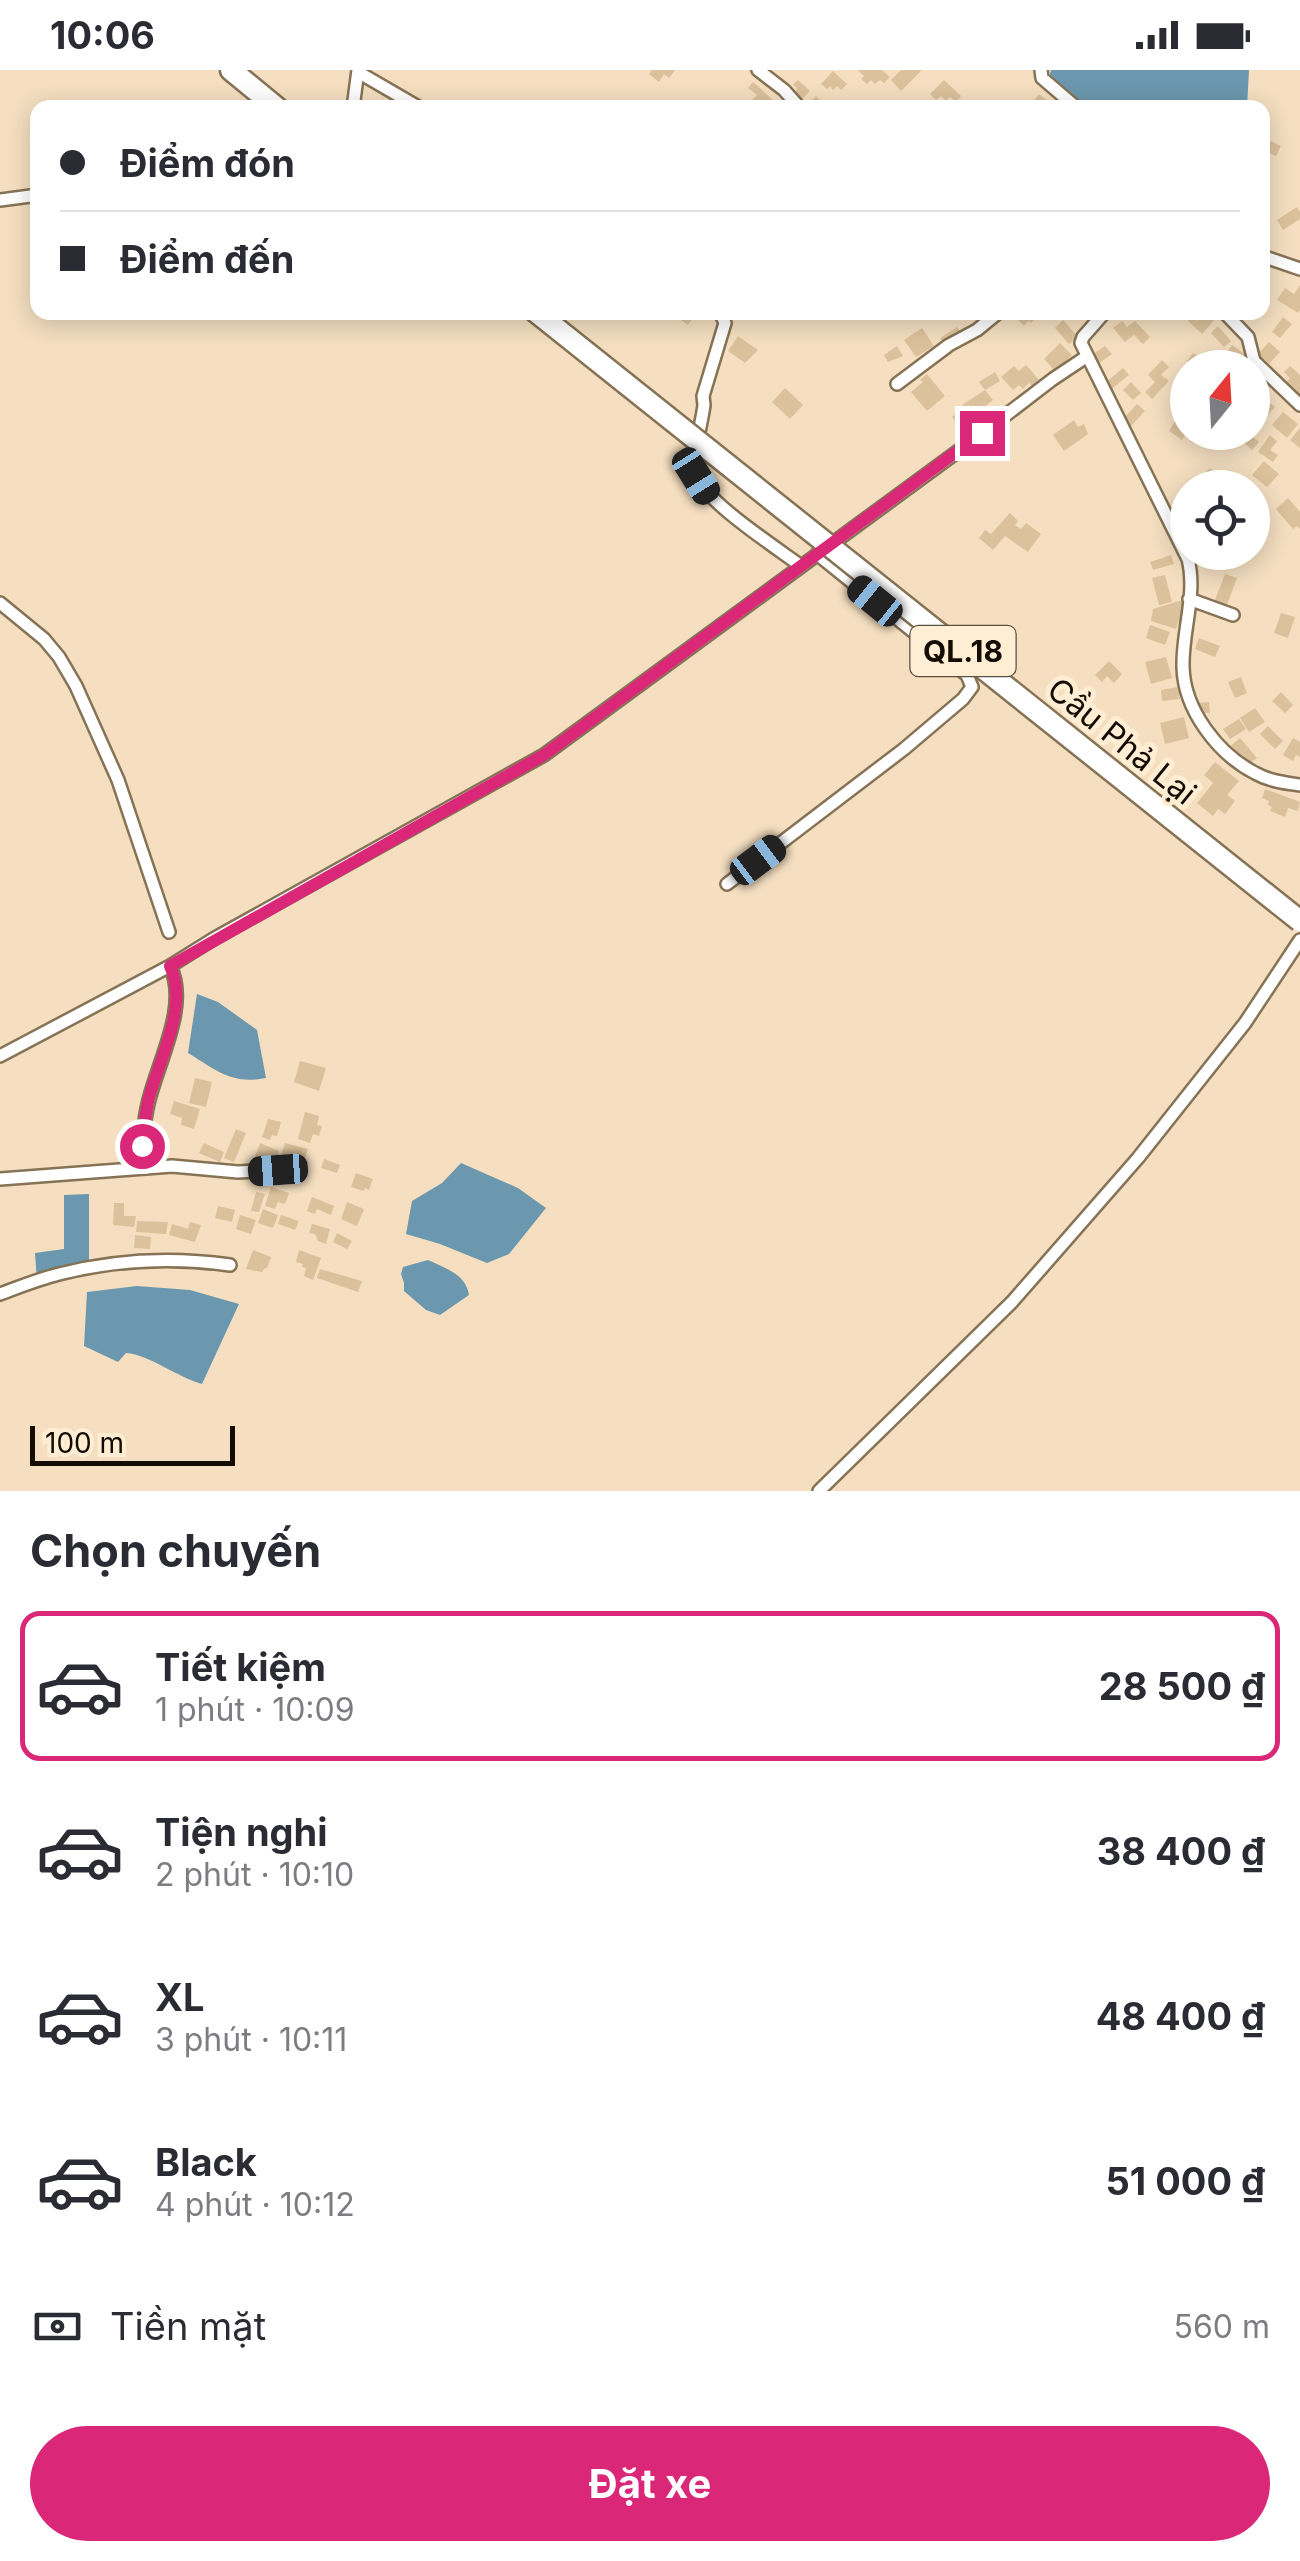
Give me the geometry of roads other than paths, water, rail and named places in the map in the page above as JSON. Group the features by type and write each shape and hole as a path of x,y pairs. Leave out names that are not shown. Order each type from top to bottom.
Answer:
{"highway":[{"path":"230,70 267,100"},
{"name":"Cầu Phả Lại","path":"546,320 1300,921"}],"street":[{"path":"758,70 793,100"},
{"path":"1041,70 1042,78 1068,100"},
{"path":"355,100 358,71 407,100"},
{"path":"0,200 30,197"},
{"path":"1270,259 1300,269"},
{"path":"724,320 702,396 696,476 707,494 802,566"},
{"path":"898,384 949,344 990,320"},
{"path":"1098,320 1082,338 1086,357 1188,559 1192,584 1182,670 1187,693 1198,718 1245,768 1300,785"},
{"path":"1231,320 1248,338 1254,360 1300,405"},
{"path":"0,1056 170,966 544,755 1086,357"},
{"path":"727,884 904,749 972,687 967,676 818,554"},
{"path":"1189,600 1232,615"},
{"path":"0,603 44,639 76,686 118,780 170,932"},
{"path":"819,1491 1012,1302 1088,1216 1245,1023 1300,940"},
{"path":"141,1168 148,1101 169,1036 177,990 170,966"},
{"path":"0,1178 172,1166 238,1172 278,1170"},
{"path":"0,1294 56,1274 97,1266 178,1260 230,1265"}],"water":[{"path":"1051,70 1249,70 1247,100 1076,100 1049,78"},
{"path":"197,994 218,1002 257,1030 266,1078 234,1078 188,1053"},
{"path":"461,1163 518,1188 546,1208 509,1254 487,1263 406,1234 412,1201 442,1183"},
{"path":"89,1194 89,1267 37,1281 35,1253 64,1249 64,1195"},
{"path":"428,1260 459,1277 469,1295 440,1315 426,1310 404,1291 403,1267"},
{"path":"137,1286 190,1290 239,1304 202,1384 135,1355 126,1353 118,1362 84,1346 87,1292"}]}
